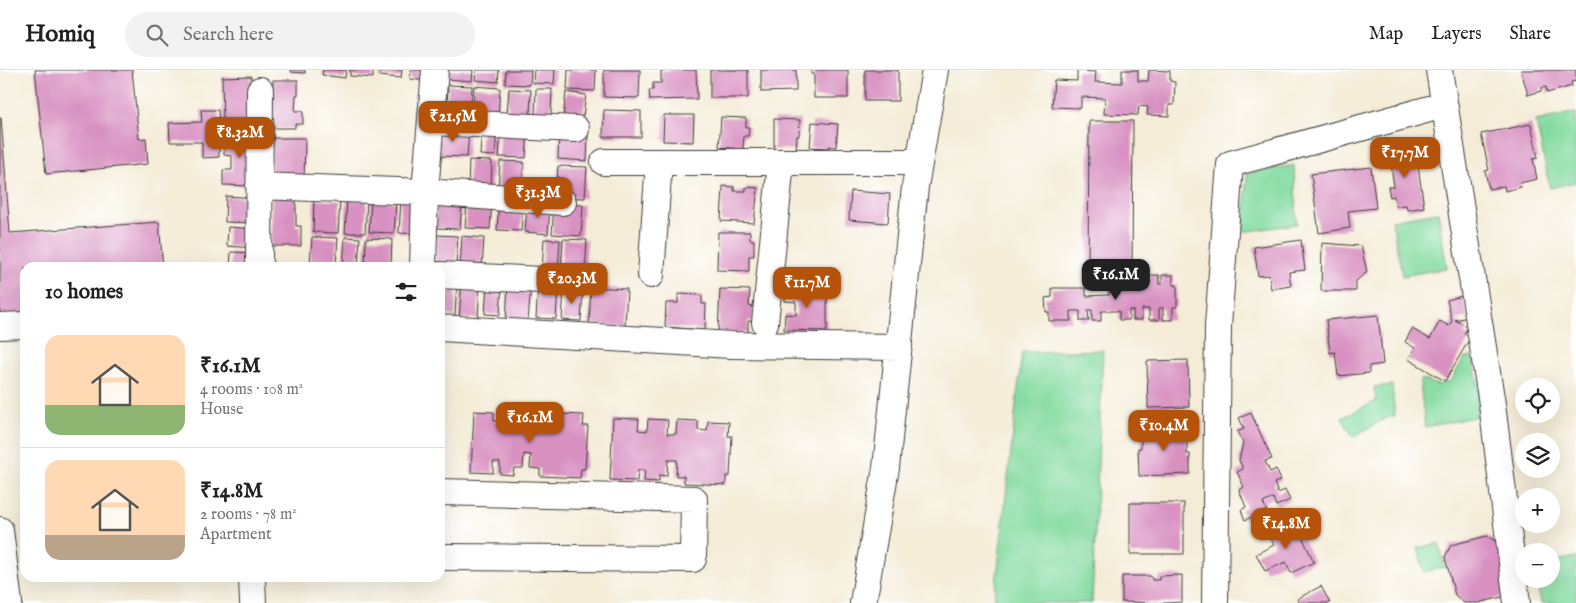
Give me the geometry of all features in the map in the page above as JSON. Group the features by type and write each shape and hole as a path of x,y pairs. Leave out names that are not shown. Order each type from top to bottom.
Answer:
{"street":[{"path":"423,262 425,192 435,70"},
{"path":"863,603 886,468 915,187 935,70"},
{"path":"1438,70 1492,404 1517,603"},
{"path":"259,262 260,90"},
{"path":"1215,603 1218,326 1230,164 1444,105"},
{"path":"430,122 576,129"},
{"path":"604,162 919,162"},
{"path":"651,275 659,162"},
{"path":"765,323 781,162"},
{"path":"260,186 425,192 564,202"},
{"path":"445,275 581,282"},
{"path":"0,326 20,325"},
{"path":"445,328 732,345 899,347"},
{"path":"445,492 694,499 693,559 445,557"},
{"path":"0,530 9,603"},
{"path":"252,582 253,603"}],"green space":[{"path":"1576,112 1576,182 1550,188 1536,121"},
{"path":"1294,165 1297,224 1243,232 1247,174"},
{"path":"1438,212 1447,268 1402,276 1392,220"},
{"path":"1103,350 1092,603 994,603 1022,352"},
{"path":"1473,357 1484,415 1425,427 1421,379 1438,385 1451,381 1464,358"},
{"path":"1392,385 1395,417 1386,418 1353,437 1342,418 1376,401 1374,387"},
{"path":"1439,543 1445,567 1424,572 1418,548"},
{"path":"1576,557 1576,603 1541,603 1538,588 1560,588 1560,560"}],"building":[{"path":"35,70 132,70 139,139 146,138 148,164 46,174"},
{"path":"291,70 305,70 305,73 291,72"},
{"path":"323,70 346,70 345,78 322,75"},
{"path":"350,70 373,70 373,78 350,76"},
{"path":"380,70 402,70 401,78 379,76"},
{"path":"411,70 430,70 428,81 410,79"},
{"path":"448,70 473,70 472,81 447,79"},
{"path":"476,70 499,70 498,82 475,80"},
{"path":"506,70 531,70 530,85 505,84"},
{"path":"534,70 555,70 554,84 533,83"},
{"path":"568,70 596,70 595,91 567,90"},
{"path":"604,70 640,70 639,98 604,97"},
{"path":"696,70 697,99 650,100 649,90 653,90 653,83 661,83 661,71"},
{"path":"710,70 748,70 748,98 710,98"},
{"path":"761,70 796,70 796,91 761,92"},
{"path":"811,70 848,70 848,98 814,98 814,74 811,74"},
{"path":"865,70 898,70 898,101 865,101"},
{"path":"1122,70 1138,70 1138,81 1148,81 1149,70 1170,71 1170,81 1175,82 1174,105 1169,105 1169,116 1147,115 1148,107 1139,106 1138,115 1104,114 1105,98 1081,97 1081,108 1052,107 1054,80 1077,81 1077,71 1096,72 1095,82 1122,83"},
{"path":"1521,70 1576,70 1576,81 1571,82 1572,86 1547,93 1546,87 1541,88 1541,91 1528,95"},
{"path":"251,76 252,124 223,125 222,77"},
{"path":"273,80 298,80 295,111 303,111 303,124 295,124 295,128 272,128"},
{"path":"448,85 472,86 471,112 447,111"},
{"path":"474,86 500,88 498,118 473,116"},
{"path":"509,89 531,90 530,115 507,114"},
{"path":"536,89 552,89 551,116 535,115"},
{"path":"566,92 586,95 583,116 563,119"},
{"path":"201,110 218,110 219,126 214,127 214,143 219,143 219,157 202,158 202,142 170,142 169,123 202,122"},
{"path":"604,110 641,111 641,137 603,137"},
{"path":"664,115 694,115 693,142 663,141"},
{"path":"721,117 746,118 746,127 749,127 748,136 744,136 743,149 719,147"},
{"path":"1,118 10,233 159,222 162,262 20,262 20,322 0,323"},
{"path":"774,119 800,120 796,150 774,149"},
{"path":"1089,121 1133,121 1132,275 1088,275"},
{"path":"812,122 838,124 836,147 810,147"},
{"path":"1531,124 1538,158 1533,159 1537,179 1520,183 1521,187 1505,191 1504,186 1489,189 1485,171 1489,170 1481,134"},
{"path":"501,126 528,127 526,158 499,157"},
{"path":"482,127 497,128 495,156 480,155"},
{"path":"440,128 469,130 467,157 438,156"},
{"path":"224,132 255,133 253,186 223,185 223,170 232,170 232,156 224,155"},
{"path":"559,132 588,134 587,161 558,159"},
{"path":"272,138 305,138 304,183 271,183"},
{"path":"1393,149 1394,155 1416,152 1424,207 1407,210 1406,205 1396,206 1394,196 1390,197 1388,187 1394,187 1391,165 1385,166 1383,150"},
{"path":"469,160 492,161 491,191 468,189"},
{"path":"500,161 524,162 522,191 498,190"},
{"path":"558,166 587,167 585,198 556,197"},
{"path":"1371,167 1376,208 1348,211 1350,228 1319,233 1311,174"},
{"path":"723,186 734,187 734,191 746,191 746,187 758,188 754,223 721,221"},
{"path":"851,191 890,194 888,223 849,220"},
{"path":"272,192 296,192 296,226 301,226 301,246 271,246"},
{"path":"226,196 256,198 254,223 225,222"},
{"path":"347,199 367,200 365,233 345,233"},
{"path":"401,199 421,200 419,234 399,233"},
{"path":"314,200 340,201 338,233 313,232"},
{"path":"371,201 396,202 394,233 369,232"},
{"path":"437,201 462,202 460,229 435,228"},
{"path":"467,202 492,203 490,229 465,228"},
{"path":"499,202 523,203 521,231 497,230"},
{"path":"527,204 550,206 548,234 525,232"},
{"path":"554,204 583,205 581,236 552,234"},
{"path":"228,227 255,229 254,248 227,246"},
{"path":"718,232 750,232 750,240 754,240 754,256 749,256 749,271 717,270"},
{"path":"437,235 458,236 456,264 435,262"},
{"path":"462,236 484,238 482,270 460,269"},
{"path":"312,237 338,238 336,262 310,262"},
{"path":"345,237 360,238 358,262 343,262"},
{"path":"366,238 392,239 391,262 365,262"},
{"path":"544,239 560,240 558,272 542,271"},
{"path":"563,239 587,240 585,273 561,272"},
{"path":"1301,240 1305,270 1289,272 1291,286 1271,289 1269,275 1258,276 1254,247"},
{"path":"1322,243 1361,246 1367,272 1356,281 1356,291 1321,291"},
{"path":"231,252 254,253 252,262 230,262"},
{"path":"1150,275 1159,275 1159,284 1162,284 1162,275 1173,275 1173,285 1177,285 1177,307 1173,307 1173,320 1163,320 1163,308 1159,308 1159,320 1149,320 1149,309 1142,309 1142,320 1133,320 1133,310 1129,310 1129,320 1119,320 1119,311 1101,311 1101,321 1092,321 1092,310 1088,310 1089,321 1080,321 1080,311 1071,311 1071,321 1049,321 1049,312 1046,312 1045,298 1052,297 1052,288 1086,288 1086,296 1109,295 1109,280 1114,280 1114,286 1121,286 1121,280 1141,279 1141,285 1150,284"},
{"path":"445,279 457,280 455,316 445,315"},
{"path":"462,280 480,281 478,319 459,318"},
{"path":"487,283 502,284 500,315 485,314"},
{"path":"508,284 531,285 528,322 506,321"},
{"path":"538,285 558,286 556,319 536,318"},
{"path":"591,287 627,289 625,326 589,324"},
{"path":"785,288 827,288 827,331 784,330 785,314 796,315 796,302 785,301"},
{"path":"564,289 583,290 581,321 562,320"},
{"path":"720,289 750,290 749,306 754,307 753,321 748,321 748,333 718,332"},
{"path":"678,294 702,295 702,304 706,304 705,330 665,327 666,303 678,303"},
{"path":"1462,296 1468,317 1455,320 1468,327 1464,334 1470,338 1445,381 1408,359 1415,348 1405,342 1412,329 1430,339 1440,321 1449,326 1452,321 1447,300"},
{"path":"1378,315 1383,364 1369,366 1369,373 1338,376 1335,352 1330,353 1326,320"},
{"path":"1188,360 1189,407 1148,408 1147,361"},
{"path":"474,411 494,412 494,421 502,421 503,412 523,413 523,429 530,429 531,414 553,415 552,425 561,425 561,414 584,415 583,426 588,426 585,469 581,469 580,478 540,476 540,469 530,468 531,455 524,454 523,468 514,468 513,475 500,474 500,462 493,462 493,473 471,472"},
{"path":"1251,413 1272,459 1265,461 1270,472 1276,469 1281,480 1274,483 1278,493 1285,490 1290,500 1276,506 1273,498 1263,503 1267,510 1245,520 1241,510 1246,507 1239,490 1244,487 1237,472 1243,469 1239,460 1243,443 1237,432 1244,429 1239,418"},
{"path":"613,418 639,419 638,430 647,431 648,419 668,420 667,434 676,434 677,420 698,421 698,430 707,431 708,421 729,422 728,436 732,436 730,476 726,476 726,485 684,483 684,476 676,476 677,460 668,460 667,476 659,475 659,482 644,481 645,470 638,470 637,481 610,480"},
{"path":"1187,428 1187,454 1190,454 1190,474 1139,476 1138,448 1141,448 1141,429"},
{"path":"1130,503 1184,503 1184,554 1130,554"},
{"path":"1295,522 1314,562 1291,573 1286,562 1265,571 1256,554 1274,545 1269,535"},
{"path":"1487,536 1501,545 1511,583 1502,597 1478,603 1464,603 1455,595 1445,557 1451,545"},
{"path":"1182,575 1182,602 1122,602 1122,576 1151,576 1152,580 1159,580 1159,576"},
{"path":"1321,586 1330,603 1299,603 1297,599"}]}
